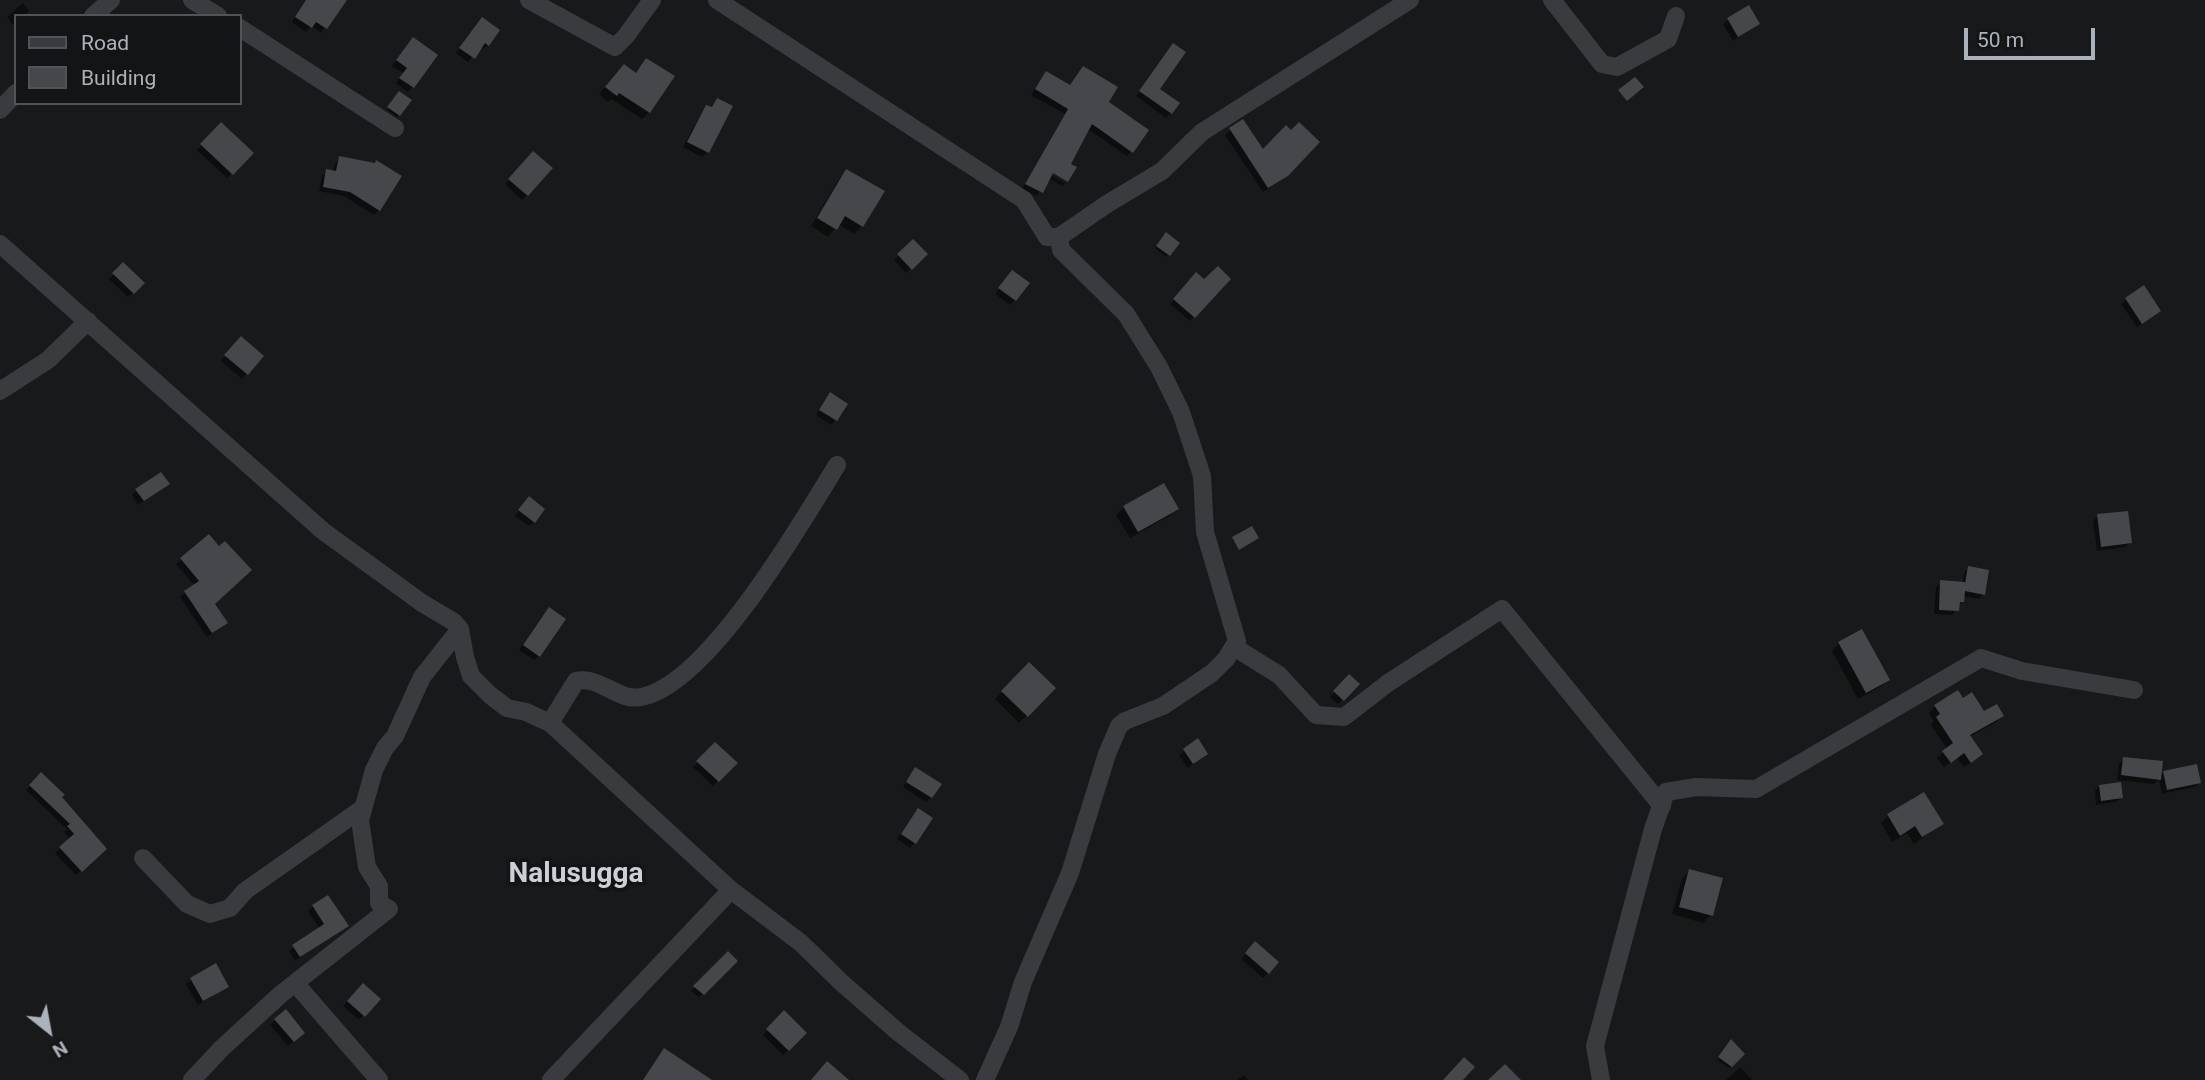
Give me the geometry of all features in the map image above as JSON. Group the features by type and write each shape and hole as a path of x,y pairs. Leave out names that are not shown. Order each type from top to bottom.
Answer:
{"street":[{"path":"95,14 111,0"},
{"path":"192,0 215,14"},
{"path":"529,0 615,47 652,0"},
{"path":"717,0 1024,200 1047,237 1059,237 1162,171 1202,132 1410,0"},
{"path":"1552,0 1602,64 1618,67 1668,39 1676,16"},
{"path":"242,29 395,128"},
{"path":"0,110 14,95"},
{"path":"985,1080 1070,873 1107,754 1119,726 1163,706 1212,673 1226,659 1237,641 1205,532 1202,476 1181,412 1126,314 1061,250 1059,237"},
{"path":"0,244 323,531 422,604 454,622 460,629 471,676 490,695 507,708 526,712 550,723 731,890 801,943 898,1032 960,1080"},
{"path":"0,391 48,360 88,321"},
{"path":"550,723 574,682 579,680 590,681 625,696 639,698 651,695 687,674 754,593 791,541 837,465"},
{"path":"1234,647 1279,675 1316,715 1344,717 1388,683 1502,609 1662,806"},
{"path":"192,1080 222,1048 295,983 389,909 379,903 379,886 367,867 360,820 363,808 374,770 384,748 395,736 413,692 460,629"},
{"path":"1601,1080 1595,1046 1653,829 1666,792 1696,788 1756,789 1980,658 2022,671 2134,690"},
{"path":"144,858 187,904 210,914 230,908 245,891 363,808"},
{"path":"551,1080 731,890"},
{"path":"295,983 379,1080"}],"building":[{"path":"306,0 347,0 327,29 316,22 312,28 295,17"},
{"path":"1749,5 1760,24 1738,37 1727,18"},
{"path":"482,17 500,30 489,46 485,43 475,59 459,48"},
{"path":"413,37 438,55 414,88 399,78 407,68 396,60"},
{"path":"1173,43 1186,52 1160,89 1180,103 1172,114 1139,91"},
{"path":"646,58 675,76 650,113 605,87 624,64 636,73"},
{"path":"1083,66 1118,87 1109,102 1149,130 1133,153 1092,124 1071,164 1077,167 1068,182 1053,173 1043,193 1025,184 1068,109 1035,89 1046,71 1070,85"},
{"path":"1635,77 1644,87 1627,101 1618,90"},
{"path":"399,91 412,100 400,116 387,107"},
{"path":"717,98 733,106 709,153 687,142 706,105 712,107"},
{"path":"1243,119 1263,149 1286,125 1291,130 1299,122 1320,142 1288,176 1268,188 1229,128"},
{"path":"221,122 254,153 233,175 200,144"},
{"path":"533,151 553,168 528,196 508,179"},
{"path":"339,156 375,163 376,160 402,176 380,211 350,192 323,187 326,169 336,171"},
{"path":"846,169 885,191 863,227 845,216 837,230 817,218"},
{"path":"1166,232 1180,243 1170,256 1156,246"},
{"path":"913,239 928,254 912,270 897,254"},
{"path":"123,262 145,283 134,294 112,273"},
{"path":"1218,266 1231,279 1195,318 1173,299 1196,272 1204,279"},
{"path":"1012,270 1030,283 1016,301 998,288"},
{"path":"2144,285 2161,311 2142,324 2125,298"},
{"path":"241,336 264,356 248,375 224,355"},
{"path":"830,392 848,404 837,421 819,410"},
{"path":"161,472 170,484 144,501 135,489"},
{"path":"1164,483 1179,509 1138,532 1123,506"},
{"path":"529,496 545,509 535,523 518,510"},
{"path":"2128,511 2132,543 2101,547 2097,514"},
{"path":"1252,526 1259,538 1239,550 1232,537"},
{"path":"209,534 219,546 225,541 252,570 215,604 228,623 212,633 184,591 199,581 180,558"},
{"path":"1968,566 1989,570 1985,595 1965,591 1964,602 1960,602 1959,611 1939,610 1940,580 1965,584"},
{"path":"549,607 566,619 540,657 523,645"},
{"path":"1862,629 1890,680 1866,693 1838,642"},
{"path":"1029,662 1056,688 1028,717 1001,691"},
{"path":"1349,674 1360,684 1344,701 1333,691"},
{"path":"1958,690 1963,698 1972,692 1984,711 1997,704 2004,716 1970,735 1983,754 1971,763 1964,753 1951,763 1942,751 1953,743 1936,717 1940,714 1934,705"},
{"path":"1198,738 1208,754 1193,764 1183,749"},
{"path":"715,742 738,763 719,782 696,761"},
{"path":"2123,757 2163,761 2161,780 2121,775"},
{"path":"2197,764 2201,783 2167,790 2163,771"},
{"path":"915,767 942,784 932,798 906,782"},
{"path":"41,772 65,795 62,797 107,849 82,872 59,847 74,834 67,826 70,824 29,785"},
{"path":"2121,782 2123,798 2101,801 2099,785"},
{"path":"1924,792 1944,824 1922,837 1915,826 1900,836 1887,814"},
{"path":"918,808 933,818 916,844 901,834"},
{"path":"1689,869 1723,878 1713,916 1679,907"},
{"path":"328,895 349,926 300,957 292,945 324,924 312,905"},
{"path":"1255,941 1279,962 1269,974 1245,953"},
{"path":"728,951 738,961 704,995 693,986"},
{"path":"216,963 229,987 203,1001 190,978"},
{"path":"363,983 381,999 365,1017 347,1001"},
{"path":"286,1009 305,1033 294,1042 274,1019"},
{"path":"784,1010 807,1033 789,1051 766,1029"},
{"path":"1731,1039 1745,1054 1732,1067 1718,1057"},
{"path":"664,1048 712,1080 643,1080"},
{"path":"1464,1057 1475,1067 1463,1080 1443,1080"},
{"path":"827,1061 849,1080 811,1080"},
{"path":"1505,1064 1521,1080 1488,1080"}],"district":[{"name":"Nalusugga","path":"576,875"}]}
